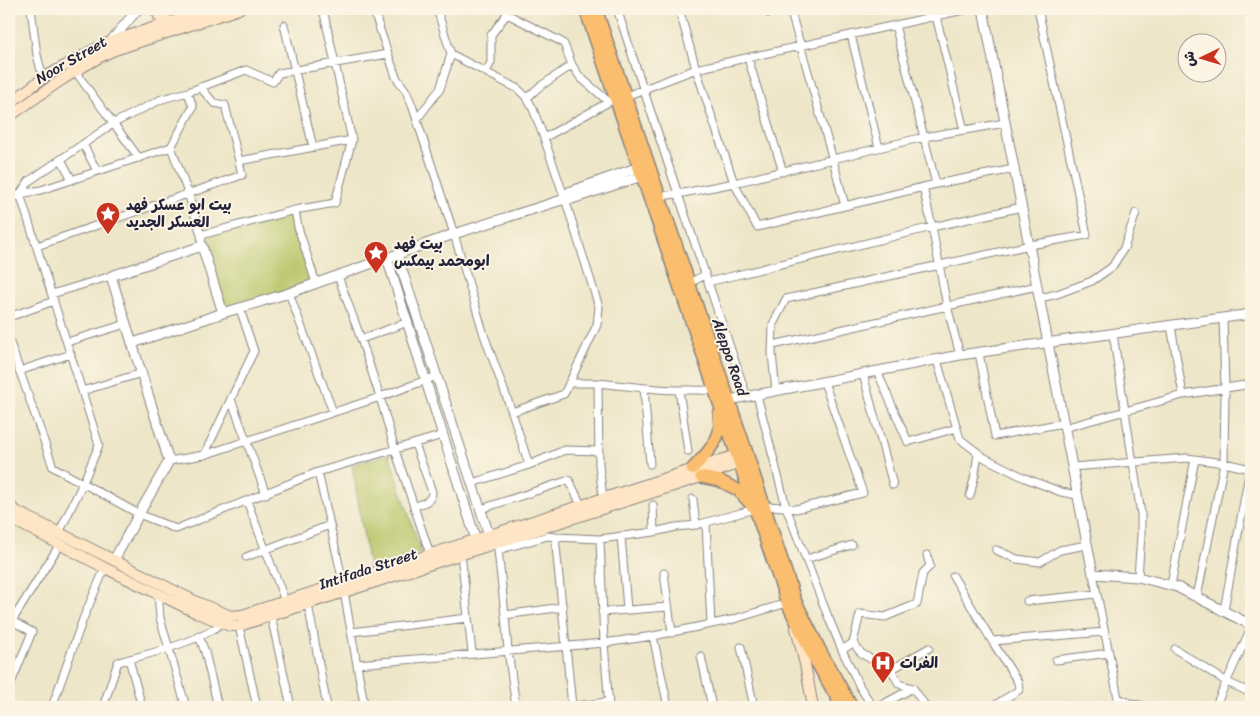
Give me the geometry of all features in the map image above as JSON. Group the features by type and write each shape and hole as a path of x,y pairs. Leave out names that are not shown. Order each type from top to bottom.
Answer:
{"main road":[{"path":"155,9 159,16 171,22"},
{"name":"Noor Street","path":"9,104 43,78 111,46 210,9"},
{"name":"Noor Street","path":"111,46 239,9"},
{"name":"Aleppo Road","path":"586,9 714,389 723,401"},
{"name":"Aleppo Road","path":"596,9 617,99 659,196 690,288 723,401 760,508 795,600 822,654 852,707"},
{"name":"Noor Street","path":"9,117 52,86 76,72 95,54"},
{"path":"723,401 720,428 696,473 720,481 738,490 760,508"},
{"name":"Intifada Street","path":"9,518 195,612 223,619 231,616 243,621 271,616 308,604 344,587 430,554 478,544 494,543 743,457"},
{"name":"Intifada Street","path":"494,543 581,505 696,473"},
{"name":"Intifada Street","path":"9,505 16,511 199,604 223,619"},
{"name":"Aleppo Road","path":"760,508 787,603 814,658 842,707"},
{"name":"Intifada Street","path":"243,621 285,601 344,587 461,554 478,544"},
{"path":"793,617 805,664 813,707"}],"street":[{"path":"31,9 37,55 43,78"},
{"path":"111,46 138,9"},
{"path":"201,235 295,210 335,202 352,140 323,9"},
{"path":"373,9 396,77 406,91 417,119 484,335 529,464"},
{"path":"417,119 440,88 451,54 437,9"},
{"path":"617,9 705,275 752,396 786,507 842,650 860,687 873,707"},
{"path":"679,9 696,69 734,183 757,227 936,184 1014,168"},
{"path":"766,9 768,14 791,9 845,206"},
{"path":"924,9 926,18"},
{"path":"544,138 617,99 696,69 968,9"},
{"path":"983,9 1118,698 1132,704 1151,707"},
{"path":"776,391 772,345 773,324 786,299 1030,245 1086,235 1038,9"},
{"path":"486,72 490,62 491,35 506,11 560,40 564,44 572,65 580,77 617,99"},
{"path":"936,16 964,130"},
{"path":"284,25 313,147"},
{"path":"894,25 936,184"},
{"path":"851,35 879,148"},
{"path":"20,194 29,181 114,123 162,99 188,92 246,70 273,82 279,73 388,54"},
{"path":"451,54 518,90 527,98 544,138 565,199 598,307 597,325 564,394 512,412"},
{"path":"748,58 783,172"},
{"path":"527,98 572,65"},
{"path":"76,72 90,94 114,123 138,158"},
{"path":"37,246 242,174 225,105 214,103 200,87"},
{"path":"9,201 20,194 41,190 171,147 193,107 188,92"},
{"path":"659,196 734,183 924,137 1005,123"},
{"path":"239,160 352,140"},
{"path":"83,144 98,171"},
{"path":"171,147 188,193 223,313"},
{"path":"61,159 72,180"},
{"path":"132,343 289,293 454,234 565,199 569,192 641,172"},
{"path":"923,187 947,306 960,355"},
{"path":"20,194 99,445 60,533"},
{"path":"708,282 1022,206"},
{"path":"295,210 298,227 316,283"},
{"path":"1040,298 1092,281 1112,267 1124,248 1136,213"},
{"path":"9,317 111,276 202,246"},
{"path":"397,255 472,483 494,543 506,616 508,650 516,707"},
{"path":"387,258 478,544"},
{"path":"690,288 693,281 705,275"},
{"path":"111,276 169,461 114,560"},
{"path":"338,276 361,339 395,450 430,554"},
{"path":"772,345 1038,286"},
{"path":"289,293 333,412"},
{"path":"204,455 254,351 240,309"},
{"path":"723,401 960,355 1251,314"},
{"path":"1197,597 1224,463 1225,389 1223,318"},
{"path":"361,339 408,322"},
{"path":"67,342 126,324"},
{"path":"1171,326 1183,395"},
{"path":"1113,334 1141,514 1138,576"},
{"path":"9,340 53,467 139,514 176,529 318,472 443,436"},
{"path":"979,353 995,436 1064,426 1183,395 1251,384"},
{"path":"19,370 71,354"},
{"path":"937,360 960,439 985,458 1025,478 1061,492 1078,496"},
{"path":"877,371 908,442 957,428"},
{"path":"82,391 142,373"},
{"path":"862,374 893,485"},
{"path":"169,461 204,455 380,397 437,376"},
{"path":"494,543 548,536 600,538 654,532 706,523 760,508 786,507 796,509 863,493 824,382"},
{"path":"569,383 598,383 679,390 714,389"},
{"path":"598,383 598,465 603,498"},
{"path":"644,388 650,464"},
{"path":"679,390 688,451"},
{"path":"231,399 266,494"},
{"path":"414,507 432,497 432,492 415,444"},
{"path":"472,483 564,450 599,450"},
{"path":"970,496 978,453"},
{"path":"1072,467 1187,458 1251,469 1246,484 1224,610"},
{"path":"1171,585 1195,459"},
{"path":"318,472 344,587 364,704"},
{"path":"481,509 569,480 581,505"},
{"path":"693,498 696,525"},
{"path":"247,501 285,601"},
{"path":"653,505 654,532"},
{"path":"706,523 711,624"},
{"path":"246,556 330,525"},
{"path":"621,536 627,609"},
{"path":"555,537 563,608 570,707 608,705 602,612 600,538"},
{"path":"9,688 32,632 10,624 60,544"},
{"path":"996,550 1017,559 1040,562 1060,550 1087,545"},
{"path":"806,559 852,546"},
{"path":"461,554 472,653"},
{"path":"842,650 853,643 860,614 885,617 917,604 923,573 930,566 927,555"},
{"path":"52,707 83,619 105,568"},
{"path":"664,573 672,633"},
{"path":"1093,574 1138,576 1171,585 1224,610 1251,626 1215,707"},
{"path":"953,576 1018,682 1019,690 992,707"},
{"path":"158,593 160,618 186,707"},
{"path":"1027,601 1097,594"},
{"path":"357,664 566,646 653,636 731,620 787,603"},
{"path":"308,604 328,707"},
{"path":"602,612 668,607"},
{"path":"506,616 563,608"},
{"path":"271,616 291,707"},
{"path":"351,632 468,618"},
{"path":"103,707 118,662 169,648 209,632 223,619"},
{"path":"243,621 257,707"},
{"path":"992,641 1105,632"},
{"path":"199,636 205,652 218,707"},
{"path":"653,636 668,707"},
{"path":"853,643 860,653 877,663 894,668 929,648"},
{"path":"741,647 754,707"},
{"path":"1175,649 1226,682 1251,693"},
{"path":"1056,660 1109,653"},
{"path":"701,656 712,707"},
{"path":"129,659 142,707"},
{"path":"890,667 900,684 913,688 926,707"},
{"path":"878,707 913,688"},
{"path":"349,707 364,704 392,707"}],"green space":[{"path":"293,211 314,282 224,310 203,237"},
{"path":"389,454 421,552 369,568 352,465"}],"place":[{"name":"بيت ابو عسكر فهد العسكر الجديد","path":"108,235"},
{"name":"بيت فهد ابومحمد بيمكس","path":"376,274"},
{"name":"الفرات","path":"883,684"}]}
